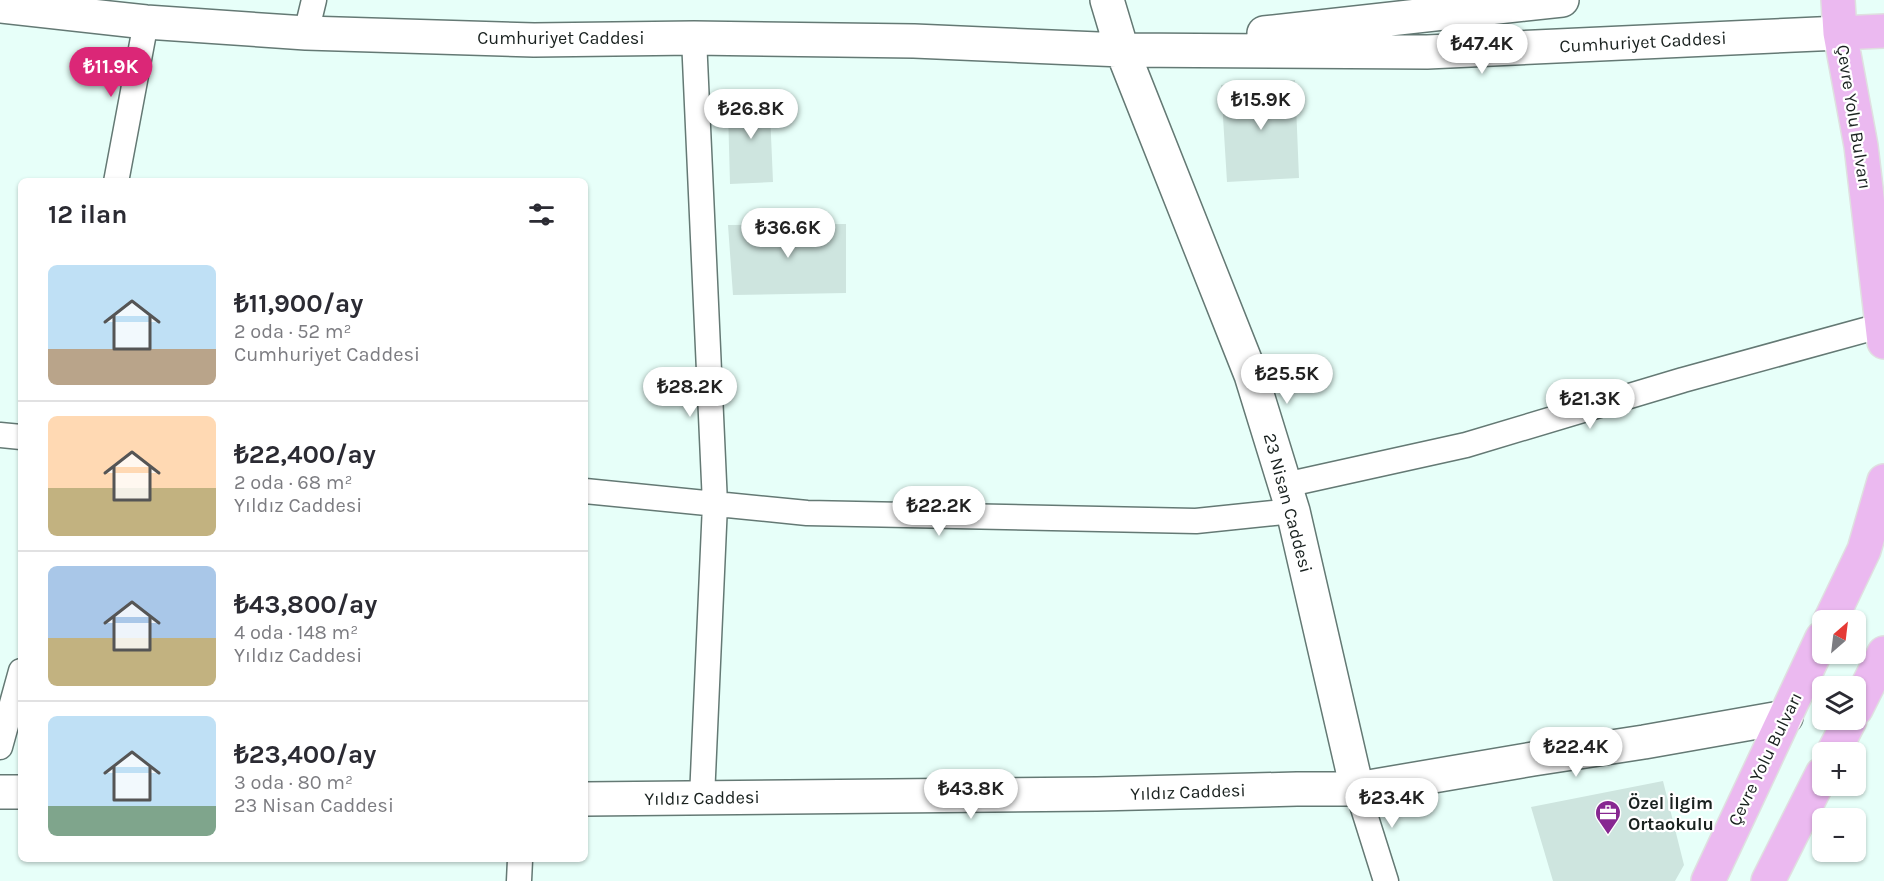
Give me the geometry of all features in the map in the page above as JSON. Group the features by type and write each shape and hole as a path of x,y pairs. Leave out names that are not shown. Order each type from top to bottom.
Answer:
{"main road":[{"name":"Çevre Yolu Bulvarı","path":"1838,0 1840,33 1860,146 1883,333"},
{"path":"1840,33 1884,31"},
{"path":"1835,610 1864,550 1884,481"},
{"path":"1866,689 1884,653"},
{"name":"Çevre Yolu Bulvarı","path":"1708,881 1812,660"},
{"path":"1768,881 1812,794"}],"street":[{"path":"306,33 314,0"},
{"name":"23 Nisan Caddesi","path":"1107,0 1122,50 1251,375 1289,498 1357,789 1386,881"},
{"name":"Cumhuriyet Caddesi","path":"1122,50 1562,0"},
{"name":"Cumhuriyet Caddesi","path":"0,6 146,22 306,33 534,40 694,38 914,40 1122,50 1427,52 1840,33"},
{"path":"117,178 146,22"},
{"path":"694,38 715,504 702,798"},
{"path":"588,491 807,513 1196,521 1289,498 1683,380 1883,333"},
{"path":"0,435 18,437"},
{"path":"0,747 18,682"},
{"name":"Yıldız Caddesi","path":"588,799 1357,789 1786,717"},
{"path":"0,792 18,792"},
{"path":"519,881 520,862"}],"building":[{"path":"1295,80 1299,178 1227,182 1221,85"},
{"path":"769,89 773,182 730,184 728,111 739,107 740,94"},
{"path":"846,224 846,293 733,295 728,225"},
{"name":"Özel İlgim Ortaokulu","path":"1663,781 1684,865 1675,881 1553,881 1531,807"}],"place":[{"name":"Özel İlgim Ortaokulu","path":"1608,836"}]}
